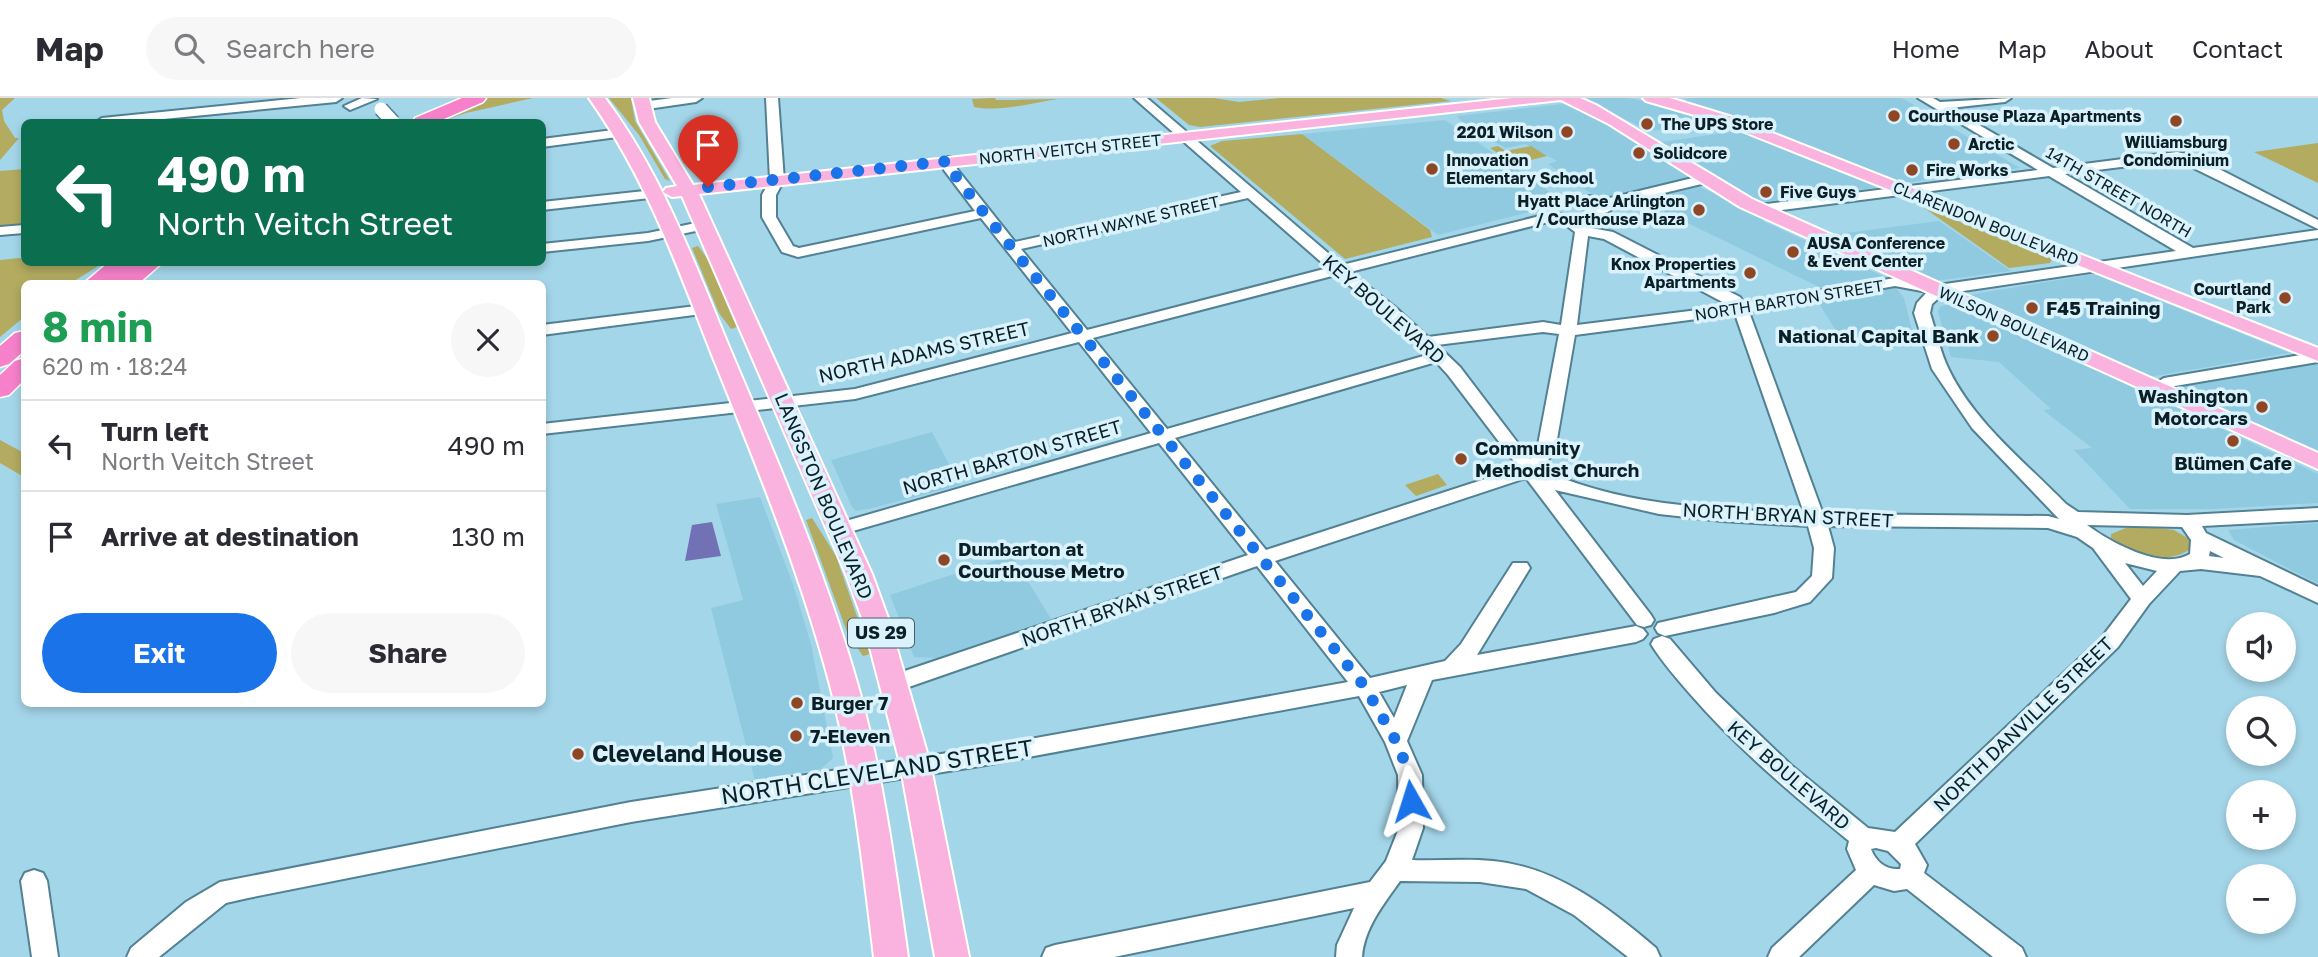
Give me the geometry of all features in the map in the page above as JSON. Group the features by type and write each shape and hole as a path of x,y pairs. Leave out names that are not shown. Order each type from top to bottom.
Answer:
{"highway":[{"path":"394,119 432,98"},
{"path":"394,119 440,98"},
{"path":"394,119 465,98"},
{"path":"429,119 477,98"},
{"path":"99,280 119,266"},
{"path":"128,280 147,266"},
{"path":"0,359 21,341"},
{"path":"0,389 21,369"}],"main road":[{"name":"LANGSTON BOULEVARD","path":"597,98 621,133 672,233 822,609 844,687 864,776 891,957"},
{"name":"NORTH VEITCH STREET","path":"654,194 1555,98"},
{"name":"WILSON BOULEVARD","path":"1567,98 1627,127 1705,179 1759,209 2318,462"},
{"name":"CLARENDON BOULEVARD","path":"1651,98 1701,110 2318,356"},
{"name":"LANGSTON BOULEVARD","path":"641,102 655,137 688,190 705,225 869,601 895,683 916,767 952,957"}],"street":[{"path":"132,119 336,98"},
{"path":"350,106 371,98 394,119"},
{"path":"641,102 696,98"},
{"path":"772,98 777,180 769,195 769,217 787,249 798,253 984,213"},
{"name":"KEY BOULEVARD","path":"1140,98 1440,356 1530,471 1640,627"},
{"name":"14TH STREET NORTH","path":"1924,98 2189,252"},
{"path":"1937,106 2005,98"},
{"path":"268,119 281,104"},
{"path":"546,142 621,133"},
{"path":"1759,209 2177,156 2189,159 2318,225"},
{"path":"948,161 951,170 1082,337 1365,687 1396,741 1410,775 1411,828 1394,870 1376,892 1350,945 1349,957"},
{"path":"1605,203 1705,179"},
{"name":"NORTH VEITCH STREET","path":"546,206 654,194"},
{"name":"NORTH WAYNE STREET","path":"1011,247 1250,194"},
{"name":"NORTH ADAMS STREET","path":"546,429 855,394 1552,217 1567,219 1582,231"},
{"path":"546,248 672,233 705,225"},
{"path":"0,231 21,229"},
{"path":"1530,471 1546,451 1568,331 1582,231 1608,235 1735,300 1740,307 1816,520 1824,548 1822,578 1803,597 1664,636 1656,622 1640,627"},
{"name":"NORTH BARTON STREET","path":"1426,342 1543,327 1568,331 1895,282 1938,290 2318,234"},
{"path":"1938,290 1926,303 1922,313 1940,369 1954,392 1978,424 2059,508 2102,545 2142,598"},
{"path":"546,330 704,310"},
{"name":"NORTH BARTON STREET","path":"839,529 1440,356"},
{"path":"2155,388 2164,383 2318,356"},
{"name":"NORTH BRYAN STREET","path":"895,683 1261,558 1530,471 1568,489 1660,508 1722,515 1816,520 2075,523"},
{"path":"2075,523 2187,521 2318,514"},
{"path":"2187,521 2201,538 2318,596"},
{"path":"2197,561 2203,549 2201,538"},
{"path":"2102,545 2134,558 2173,566 2197,561 2260,569"},
{"name":"NORTH DANVILLE STREET","path":"1898,844 2110,642 2142,598 2173,566"},
{"path":"1452,667 1469,650 1520,568"},
{"name":"NORTH CLEVELAND STREET","path":"140,957 195,910 220,894 401,859 463,843 618,814 864,776 1365,687 1640,627"},
{"name":"KEY BOULEVARD","path":"1664,636 1708,701 1748,742 1865,840"},
{"path":"1396,741 1423,674"},
{"path":"1879,837 1898,844 1913,861 1914,870 1910,877 1896,881 1872,871 1859,854 1860,846 1865,840 1879,837"},
{"path":"1394,870 1423,874 1509,874 1556,890 1608,924 1647,957"},
{"path":"1781,957 1872,871"},
{"path":"1910,877 2013,957"},
{"path":"34,881 45,957"},
{"path":"1055,957 1376,892"}],"shaded area":[{"path":"0,98 15,98 2,110 4,121 15,138 19,138 0,160"},
{"path":"481,98 533,98 448,119 430,119"},
{"path":"609,98 631,98 635,121 670,181 665,179 639,135"},
{"path":"1156,98 1214,98 1239,102 1280,98 1441,98 1451,101 1200,127 1189,125"},
{"path":"1588,98 1628,98 1675,107 1717,124 1650,131 1590,103"},
{"path":"1902,98 2020,168 1904,183 1726,113 1684,100"},
{"path":"972,99 1058,99 985,108 974,107"},
{"path":"1563,104 1610,124 1691,178 1604,198 1596,197 1548,164 1557,161 1525,144 1506,148 1473,131 1456,116"},
{"name":"Innovation Elementary School","path":"1445,120 1566,203 1438,235 1302,134"},
{"path":"1746,131 1881,187 1754,203 1661,142"},
{"path":"1302,134 1430,230 1432,237 1345,259 1210,146 1222,141"},
{"path":"2318,143 2318,183 2254,152"},
{"path":"1498,146 1506,151 1531,146 1547,156 1515,164 1490,148"},
{"path":"21,169 21,225 0,228 0,171"},
{"path":"1700,187 1768,218 1763,221 1883,276 1877,280 1821,288 1665,212 1647,199"},
{"path":"1923,207 2052,259 2050,263 2009,268"},
{"path":"1939,221 2011,271 1935,281 1830,235"},
{"path":"698,246 709,261 737,327 731,329 719,313 692,248"},
{"path":"21,258 21,266 98,266 76,280 21,280 21,320 0,337 0,260"},
{"path":"2094,274 2290,353 2149,377 1968,295"},
{"path":"1895,287 1904,298 1915,342 1838,334 1818,302"},
{"path":"1948,304 1971,311 2318,474 2318,503 2213,509 2130,509 2074,450 2092,448 2043,410 2051,409 1999,362 1951,357 1938,312 1940,307"},
{"path":"2318,363 2318,454 2172,388"},
{"path":"932,432 960,485 872,508 856,511 852,507 831,460"},
{"path":"0,440 21,451 21,475 0,463"},
{"path":"1438,474 1447,485 1416,496 1405,485"},
{"path":"760,497 793,584 811,644 833,758 821,769 755,781 711,608 743,600 716,504"},
{"path":"812,518 836,556 870,654 863,656 847,632 806,520"},
{"path":"712,522 721,556 685,561 692,525"},
{"path":"2318,523 2318,584 2234,540 2228,530"},
{"path":"2142,526 2174,530 2191,540 2192,548 2182,554 2161,558 2140,554 2111,540 2111,534"},
{"path":"1012,555 1051,619 936,658 914,657 890,595"}],"place":[{"name":"Courthouse Plaza Apartments","path":"1894,116"},
{"name":"Williamsburg Condominium","path":"2176,121"},
{"name":"The UPS Store","path":"1647,124"},
{"name":"2201 Wilson","path":"1567,132"},
{"name":"Arctic","path":"1954,144"},
{"name":"Solidcore","path":"1639,153"},
{"name":"Innovation Elementary School","path":"1432,169"},
{"name":"Fire Works","path":"1912,170"},
{"name":"Five Guys","path":"1766,192"},
{"name":"Hyatt Place Arlington / Courthouse Plaza","path":"1699,210"},
{"name":"AUSA Conference & Event Center","path":"1793,252"},
{"name":"Knox Properties Apartments","path":"1750,273"},
{"name":"Courtland Park","path":"2285,298"},
{"name":"F45 Training","path":"2032,308"},
{"name":"National Capital Bank","path":"1993,336"},
{"name":"Washington Motorcars","path":"2262,407"},
{"name":"Blümen Cafe","path":"2233,441"},
{"name":"Community Methodist Church","path":"1461,459"},
{"name":"Dumbarton at Courthouse Metro","path":"944,560"},
{"name":"Burger 7","path":"797,703"},
{"name":"7-Eleven","path":"796,736"},
{"name":"Cleveland House","path":"578,754"}],"route":[{"path":"708,187 948,161 951,170 1082,337 1365,687 1396,741 1410,775 1411,801"}]}
